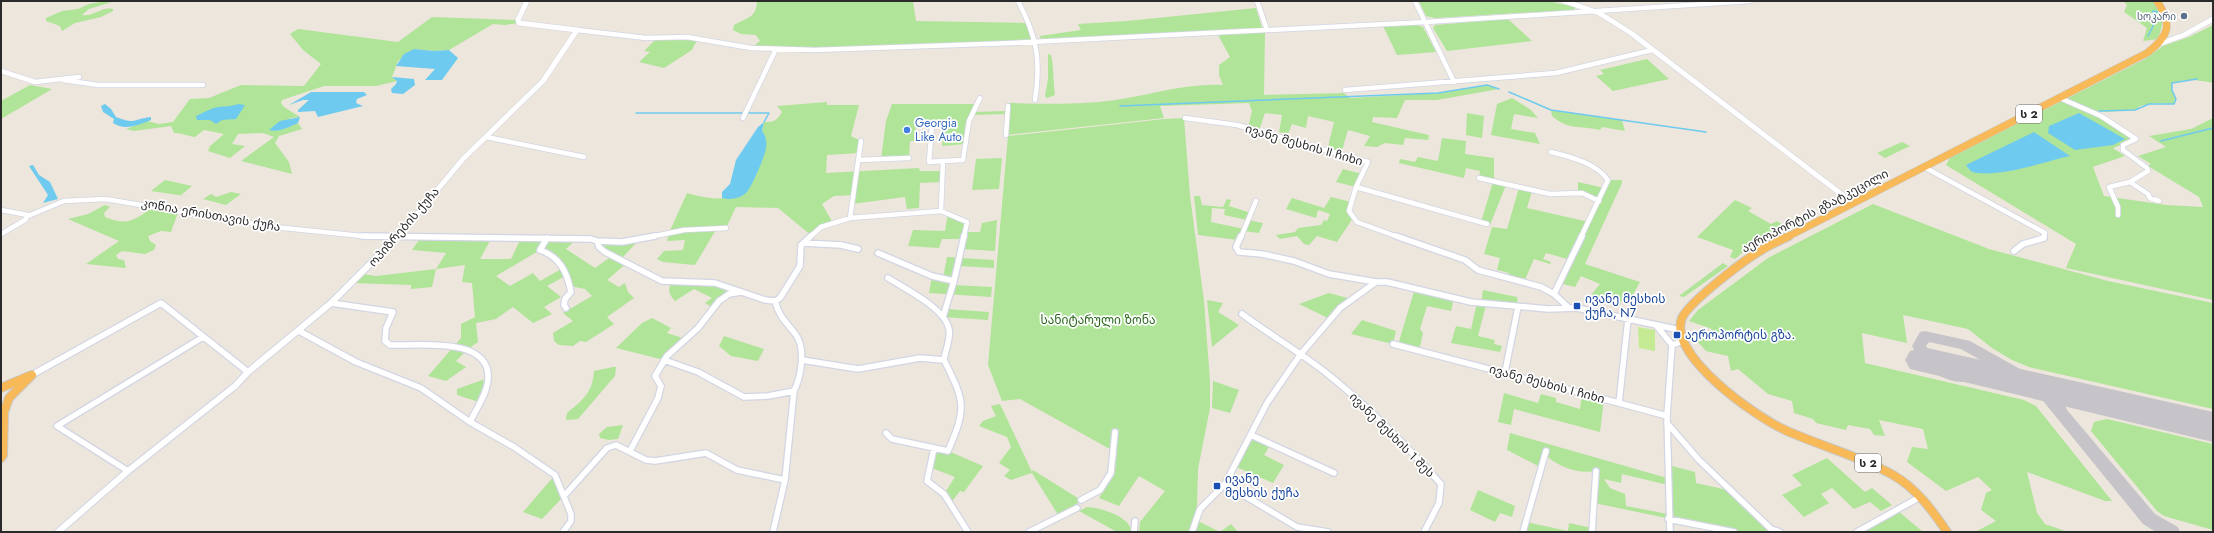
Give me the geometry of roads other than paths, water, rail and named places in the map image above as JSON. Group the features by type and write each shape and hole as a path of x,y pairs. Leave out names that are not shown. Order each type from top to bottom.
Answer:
{"highway":[{"path":"2157,1 2164,11 2168,21 2167,31 2162,42"},
{"name":"აეროპორტის გზატკეცილი","path":"1680,330 1682,318 1695,301 1742,262 1759,251 2147,53 2162,42"},
{"name":"ს 2","path":"1680,330 1683,341 1710,377 1762,418 1783,429 1895,476 1920,497 1947,532"},
{"path":"2,390 32,375"},
{"path":"1,458 3,454 4,412 9,398 32,375"}],"street":[{"path":"527,1 518,20 519,23 646,38 687,37 733,46 815,50 1036,42 1426,22 1750,1"},
{"path":"1018,1 1034,30 1039,73 1035,100"},
{"path":"1257,1 1267,30"},
{"path":"1416,1 1454,82"},
{"path":"1564,1 1593,11 1613,21 1853,203"},
{"path":"1655,1 1660,7"},
{"path":"2162,42 2184,35 2213,20"},
{"name":"ოპიზრების ქუჩა","path":"58,532 128,471 235,386 248,372 299,331 331,303 387,249 463,159 543,81 577,30"},
{"path":"743,118 776,49"},
{"path":"1346,90 1513,78 1556,73 1652,50"},
{"path":"1,71 35,82 79,77"},
{"path":"63,80 98,85 203,85"},
{"path":"932,125 929,162 963,160 968,121 980,98"},
{"path":"2060,98 2101,116 2136,139 2123,145 2123,150 2147,168 2148,171 2130,182 2109,187 2118,207 2118,215"},
{"path":"1006,135 1008,106"},
{"name":"ივანე მესხის II ჩიხი","path":"1185,118 1237,126 1368,162 1356,187 1349,211 1357,222 1465,260 1478,270 1541,287 1554,294 1568,307"},
{"path":"486,137 584,157"},
{"path":"850,218 861,141"},
{"path":"1551,152 1576,159 1606,176 1608,180 1554,294"},
{"path":"858,160 910,158"},
{"path":"941,211 943,161"},
{"path":"1924,168 2045,233 2044,238 2023,244 2014,251"},
{"path":"1479,178 1550,194 1582,193 1599,200"},
{"path":"2130,182 2148,194 2150,198 2159,201"},
{"path":"1356,187 1487,224"},
{"name":"კოწია ერისთავის ქუჩა","path":"1,234 28,216 64,201 105,199 274,227 397,237 578,238 597,241 622,242 684,230 726,228"},
{"path":"1256,201 1236,247 1239,252 1262,254 1294,261 1329,274 1400,285 1471,302 1548,309 1568,307 1680,330"},
{"path":"1,210 26,214 28,216"},
{"path":"597,241 599,246 605,252 662,281 714,282 765,300 775,300 780,298 800,266 802,259 800,247 821,228 850,218 941,211 967,222 954,281 943,317"},
{"path":"547,238 540,247 540,250 550,252 558,258 567,275 571,292 565,299 564,305 566,308"},
{"path":"804,243 842,245 858,249"},
{"path":"878,253 932,276 954,281"},
{"path":"886,433 892,439 948,451 964,411 963,398 944,360 949,328 943,317 924,301 888,278"},
{"path":"1192,532 1200,509 1225,484 1267,403 1300,355 1340,308 1376,282"},
{"path":"630,451 658,398 661,386 655,376 657,368 699,328 717,302 730,293 742,292"},
{"path":"773,532 785,480 792,426 794,391 800,379 802,360 797,336 779,315 775,300"},
{"path":"32,375 160,303 176,313 203,337 248,372"},
{"path":"331,303 393,312 385,334 386,341 390,345 455,346 468,349 476,354 487,369 488,378 485,390 470,422"},
{"path":"1505,372 1518,307"},
{"name":"ივანე მესხის 1 შეს","path":"1242,314 1323,371 1374,414 1441,484 1442,499 1424,532"},
{"name":"ივანე მესხის I ჩიხი","path":"1393,344 1619,403 1628,320"},
{"path":"1656,325 1672,345 1667,419 1668,519 1670,532"},
{"path":"299,331 356,362 421,388 470,422 514,447 555,475 571,514 571,521 563,532"},
{"path":"128,471 57,426 203,337"},
{"path":"1672,345 1683,341"},
{"path":"802,360 858,369 920,358 944,360"},
{"path":"664,360 698,372 744,397 768,396 794,391"},
{"path":"1619,403 1667,419 1699,460 1770,531 1780,532"},
{"path":"1081,500 1100,490 1111,473 1115,432"},
{"path":"1251,435 1334,473"},
{"path":"564,496 607,448 616,445 646,460 655,461 706,453 737,470 785,480"},
{"path":"934,448 927,481 944,494 962,526 968,532"},
{"path":"1524,532 1546,451"},
{"path":"1592,532 1596,471"},
{"path":"1225,484 1297,527 1318,529 1328,532"},
{"path":"1857,532 1920,497"},
{"path":"1029,532 1077,508"},
{"path":"1668,519 1734,532"},
{"path":"1134,532 1135,521"}],"water":[{"path":"414,49 434,51 449,50 458,58 442,80 425,80 435,69 396,66 404,54"},
{"path":"392,77 414,79 415,85 403,94 392,93 391,89 397,81"},
{"path":"311,92 364,92 367,95 357,99 356,103 363,106 318,117 315,111 298,112 298,110 309,100 303,100 289,105"},
{"path":"105,104 111,109 116,117 128,121 134,121 151,117 151,120 142,124 122,127 113,123 114,119 103,112 101,106"},
{"path":"238,104 245,105 236,119 222,120 216,124 210,120 197,120 196,116 213,108"},
{"path":"2079,113 2125,139 2113,145 2075,150 2048,133 2049,126"},
{"path":"300,117 298,123 287,128 276,131 269,130 280,121"},
{"path":"764,122 762,131 766,139 766,148 761,165 751,185 746,193 740,197 731,199 722,198 722,192 730,184 736,160 758,127"},
{"path":"2034,132 2070,156 2012,171 1988,173 1974,172 1966,165"},
{"path":"33,165 39,175 50,182 58,199 43,203 48,195 29,166"}],"waterway":[{"path":"2148,36 2154,24 2153,11 2158,12"},
{"path":"2099,111 2135,110 2149,104 2174,104 2176,99 2172,90 2172,83 2197,79"},
{"path":"1120,106 1438,93 1487,85 1499,89"},
{"path":"1509,92 1551,110 1706,132"},
{"path":"636,113 769,113 764,122"},
{"path":"2161,141 2213,128"}],"place":[{"name":"სოკარი","path":"2184,16"},
{"name":"Georgia Like Auto","path":"907,130"},
{"name":"ივანე მესხის ქუჩა, N7","path":"1577,306"},
{"name":"აეროპორტის გზა.","path":"1677,335"},
{"name":"ივანე მესხის ქუჩა","path":"1217,486"}],"park label":[{"name":"სანიტარული ზონა","path":"1098,320"}]}
